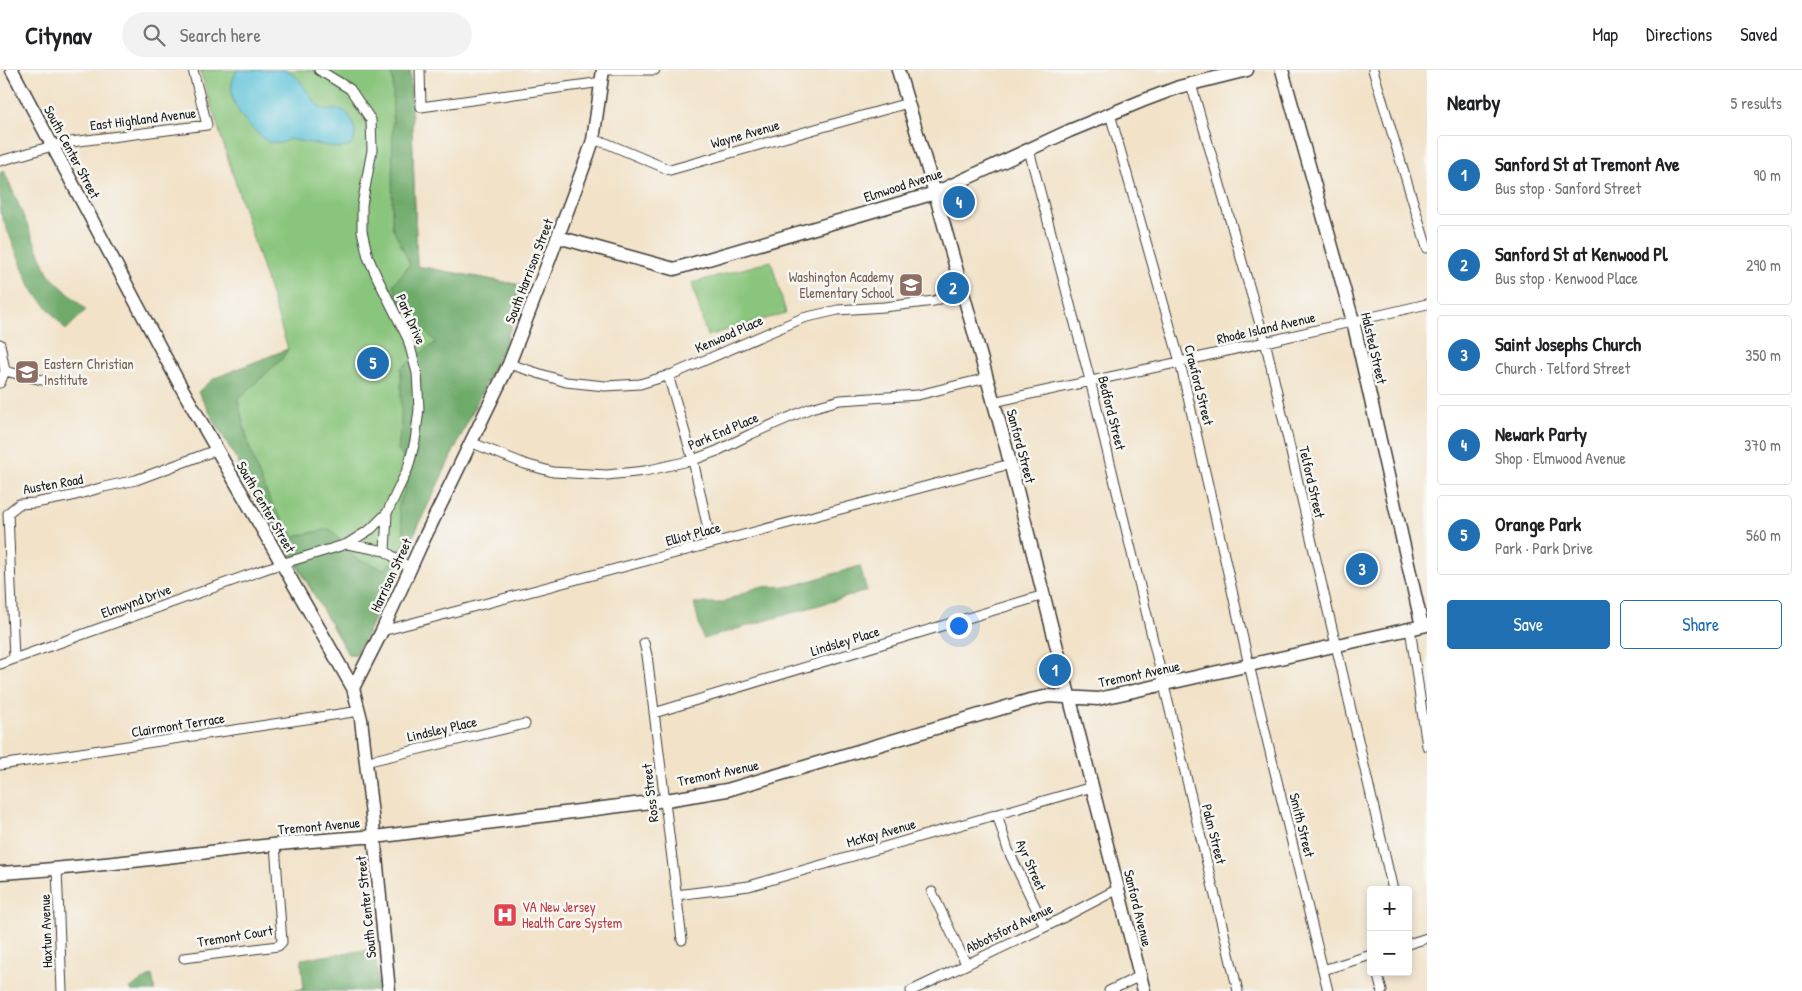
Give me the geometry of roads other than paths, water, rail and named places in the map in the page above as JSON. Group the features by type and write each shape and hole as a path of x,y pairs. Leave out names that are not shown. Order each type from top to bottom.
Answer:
{"street":[{"name":"South Center Street","path":"12,70 136,306 216,450 353,688 360,711 389,991"},
{"name":"East Highland Avenue","path":"0,162 63,143 207,125 193,70"},
{"name":"Park Drive","path":"281,564 348,544 371,529 387,513 408,468 415,441 419,410 417,373 408,339 368,257 362,231 362,205 372,150 371,120 350,89 319,70"},
{"path":"420,70 422,107 603,74 655,70"},
{"name":"Sanford Street","path":"898,70 987,378 1044,595 1103,833"},
{"name":"Elmwood Avenue","path":"558,237 674,269 935,193 1149,98 1191,84 1247,70"},
{"name":"Halsted Street","path":"1282,70 1353,321 1421,628"},
{"path":"1373,70 1427,248"},
{"name":"South Harrison Street","path":"455,475 508,364 558,237 593,140 603,74"},
{"name":"Telford Street","path":"1191,84 1265,342 1392,886"},
{"name":"Wayne Avenue","path":"593,140 670,170 908,103"},
{"name":"Crawford Street","path":"1110,114 1180,362 1249,665"},
{"name":"Bedford Street","path":"1029,150 1090,380 1164,684"},
{"name":"Kenwood Place","path":"508,364 566,382 605,386 640,384 668,375 803,318 838,310 934,301 962,291"},
{"name":"Rhode Island Avenue","path":"993,402 1180,362 1427,304"},
{"path":"0,344 5,371 0,383"},
{"path":"5,371 46,380"},
{"path":"668,375 693,460 712,543"},
{"name":"Park End Place","path":"470,442 525,464 553,472 607,475 645,471 693,460 811,408 840,400 918,395 987,378"},
{"name":"Austen Road","path":"14,659 8,513 19,504 72,496 143,478 216,450"},
{"name":"Elliot Place","path":"382,631 1010,464"},
{"name":"Harrison Street","path":"353,688 382,631 455,475"},
{"path":"384,551 387,513"},
{"path":"348,544 384,551 410,568"},
{"name":"Elmwynd Drive","path":"0,664 281,564"},
{"name":"Lindsley Place","path":"654,713 1044,595"},
{"path":"1421,628 1427,746"},
{"name":"Tremont Avenue","path":"0,873 58,870 276,844 374,836 666,800 727,790 1030,700 1049,696 1098,699 1336,645 1421,628"},
{"name":"Ross Street","path":"644,642 666,800 682,940"},
{"name":"Smith Street","path":"1249,665 1328,991"},
{"name":"Palm Street","path":"1164,684 1238,991"},
{"name":"Clairmont Terrace","path":"0,765 360,711"},
{"name":"Lindsley Place","path":"365,762 525,724"},
{"name":"McKay Avenue","path":"676,895 749,886 1092,787"},
{"name":"Ayr Street","path":"997,814 1008,850 1045,927"},
{"name":"Sanford Avenue","path":"1103,833 1144,991"},
{"name":"Tremont Court","path":"184,958 278,946 282,942 276,844"},
{"name":"Haxtun Avenue","path":"58,870 62,991"},
{"name":"Abbotsford Avenue","path":"911,991 1045,927 1118,889"},
{"path":"932,892 966,964"},
{"path":"1412,943 1427,938"},
{"path":"1323,970 1367,956"},
{"path":"1109,991 1140,976"},
{"path":"1378,976 1382,991"}],"water":[{"path":"237,70 283,70 290,72 300,81 320,107 328,110 342,110 348,114 355,129 355,137 350,146 340,148 289,139 281,143 268,142 242,117 234,102 232,83"}],"place":[{"name":"Newark Party","path":"959,202"},
{"name":"Washington Academy Elementary School","path":"911,285"},
{"name":"Sanford St at Kenwood Pl","path":"953,288"},
{"name":"Orange Park","path":"373,363"},
{"name":"Eastern Christian Institute","path":"27,372"},
{"name":"Saint Josephs Church","path":"1362,569"},
{"name":"Sanford St at Tremont Ave","path":"1055,670"},
{"name":"VA New Jersey Health Care System","path":"505,915"}]}
